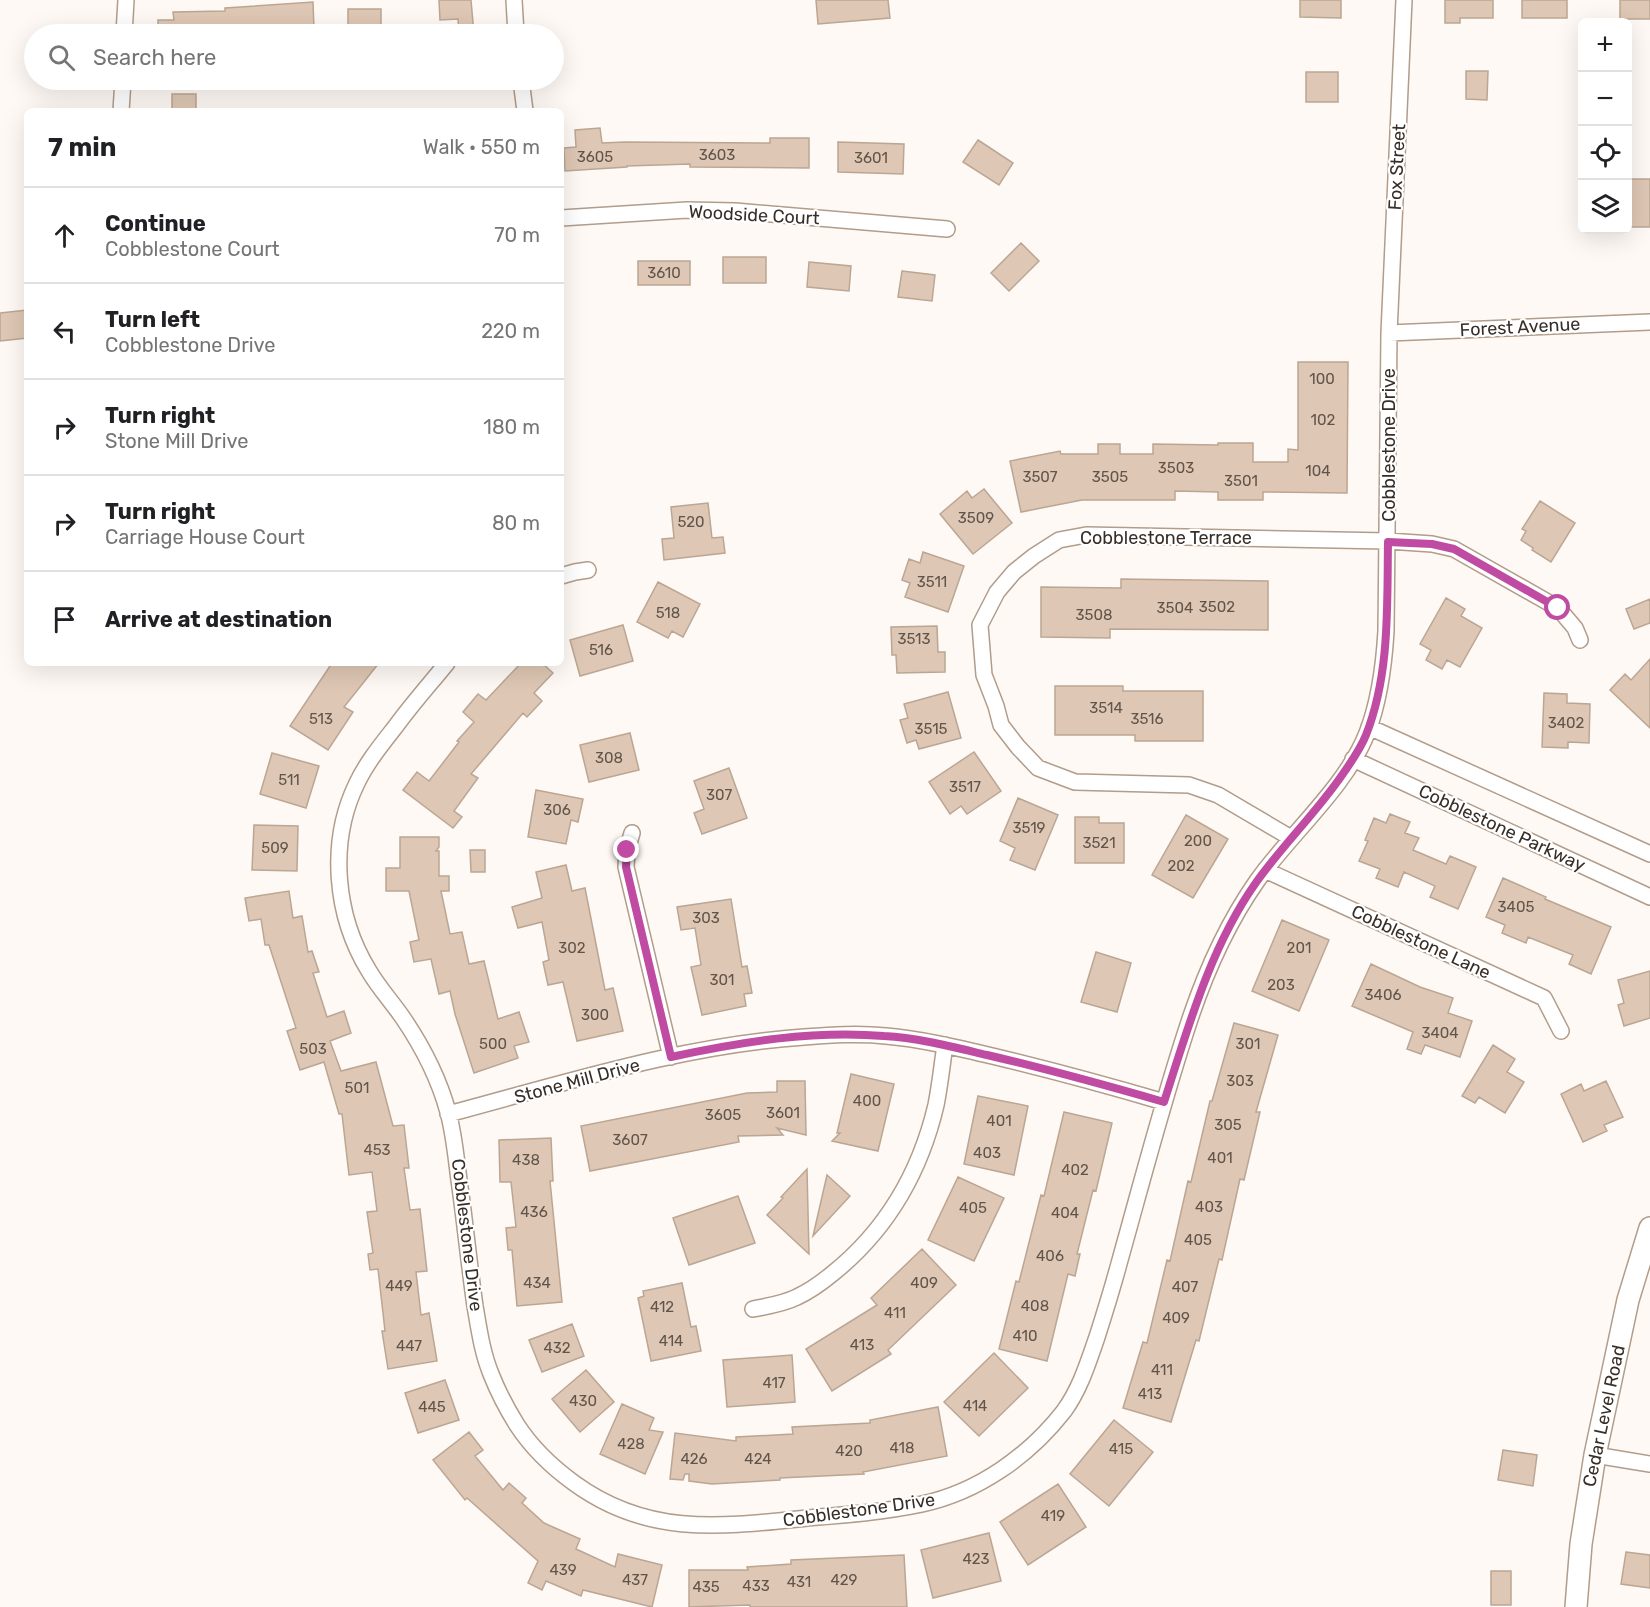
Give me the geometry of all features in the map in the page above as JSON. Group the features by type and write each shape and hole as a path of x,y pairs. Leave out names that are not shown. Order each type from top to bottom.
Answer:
{"main road":[{"name":"Cedar Level Road","path":"1576,1607 1581,1544 1595,1455 1628,1300 1650,1228"}],"street":[{"path":"125,24 126,0"},
{"path":"514,0 515,24"},
{"name":"Fox Street","path":"1389,333 1404,0"},
{"path":"121,108 122,90"},
{"path":"522,90 525,108"},
{"name":"Woodside Court","path":"564,218 687,210 735,211 947,229"},
{"name":"Forest Avenue","path":"1389,333 1650,321"},
{"name":"Cobblestone Drive","path":"445,666 371,757 355,787 345,816 339,847 340,895 357,949 369,971 407,1024 426,1058 448,1114 454,1142 482,1346 492,1376 520,1431 539,1454 561,1473 587,1492 615,1508 646,1518 684,1524 724,1526 862,1513 922,1504 953,1495 983,1481 1007,1466 1036,1441 1074,1396 1086,1372 1109,1300 1164,1102 1206,978 1226,933 1253,887 1324,800 1353,759 1369,728 1385,655 1389,333"},
{"name":"Cobblestone Terrace","path":"1291,838 1218,795 1189,785 1075,782 1038,768 1001,725 984,675 980,625 997,592 1014,572 1059,540 1086,535 1432,544 1454,549 1558,608 1575,628 1580,640"},
{"path":"564,575 588,570"},
{"name":"Cobblestone Parkway","path":"1369,728 1650,854"},
{"name":"Cobblestone Parkway","path":"1353,759 1650,897"},
{"path":"632,833 627,850 626,867 671,1057"},
{"name":"Cobblestone Lane","path":"1265,870 1544,998 1561,1030"},
{"name":"Stone Mill Drive","path":"448,1114 671,1057 719,1047 841,1034 884,1036 945,1045 1053,1071 1164,1102"},
{"path":"753,1309 796,1298 817,1286 844,1264 889,1215 922,1151 936,1104 945,1045"},
{"path":"1595,1455 1650,1464"}],"building":[{"path":"439,0 471,0 473,24 458,24 458,19 440,20"},
{"path":"816,0 888,0 890,18 818,24"},
{"path":"1300,0 1341,0 1341,18 1300,17"},
{"path":"1445,0 1493,0 1493,18 1460,18 1460,23 1445,23"},
{"path":"1522,0 1567,0 1567,18 1522,18"},
{"path":"1620,0 1650,0 1650,19 1620,18"},
{"path":"313,2 314,24 158,24 158,20 174,20 173,12 225,11 225,8"},
{"path":"348,9 381,9 381,24 348,24"},
{"path":"1466,71 1488,71 1487,100 1466,99"},
{"path":"1306,72 1338,72 1338,102 1306,102"},
{"path":"172,94 196,94 196,108 172,108"},
{"path":"600,128 602,143 770,143 770,138 809,138 809,168 690,167 690,164 565,171 564,148 576,147 575,130"},
{"path":"978,140 1013,163 999,185 963,162"},
{"path":"838,142 904,144 903,174 838,172"},
{"path":"1632,179 1650,179 1650,227 1632,227"},
{"path":"1021,243 1039,261 1009,291 991,273"},
{"path":"723,257 766,257 766,283 723,283"},
{"path":"638,261 690,261 690,285 638,285"},
{"path":"809,262 851,266 849,291 807,287"},
{"path":"902,271 935,275 932,301 898,297"},
{"path":"24,310 24,338 0,341 0,313"},
{"path":"1298,362 1348,362 1347,493 1263,492 1263,500 1218,500 1218,492 1175,491 1175,500 1082,500 1021,512 1010,461 1060,451 1061,454 1098,454 1098,444 1120,444 1120,454 1153,454 1153,444 1253,443 1253,462 1288,462 1288,449 1298,450"},
{"path":"984,489 1012,523 973,554 940,514 967,491 972,498"},
{"path":"1540,501 1575,523 1551,562 1521,540 1526,531 1522,529"},
{"path":"708,503 712,538 723,537 725,553 664,560 662,539 674,538 671,507"},
{"path":"923,552 964,566 948,612 905,597 910,583 902,580 909,559 920,563"},
{"path":"1121,579 1268,581 1268,630 1110,629 1110,638 1041,637 1041,587 1121,588"},
{"path":"658,582 700,604 683,637 672,631 668,638 637,622"},
{"path":"1446,598 1465,609 1461,616 1482,628 1460,667 1447,660 1442,669 1426,660 1431,650 1420,644"},
{"path":"1650,599 1650,623 1634,629 1626,609"},
{"path":"623,625 633,661 580,676 570,640"},
{"path":"937,626 938,652 945,652 945,672 897,673 896,655 892,655 891,627"},
{"path":"1650,659 1650,728 1610,690 1625,674 1631,680"},
{"path":"330,666 377,666 344,707 353,712 328,750 290,726"},
{"path":"518,666 545,666 553,673 534,693 542,701 527,717 523,713 471,774 478,778 454,811 462,817 453,828 403,790 417,772 429,781 459,742 457,741 474,722 463,712 478,694 486,700"},
{"path":"1055,686 1123,686 1123,691 1203,691 1203,741 1135,741 1135,735 1055,735"},
{"path":"948,692 961,738 919,749 916,740 907,743 900,720 908,718 904,704"},
{"path":"1544,693 1567,694 1567,703 1590,704 1589,743 1568,742 1568,748 1542,747"},
{"path":"630,733 639,770 589,782 580,745"},
{"path":"974,752 1001,791 967,814 961,806 950,814 929,782"},
{"path":"272,753 319,766 306,808 260,794"},
{"path":"729,768 747,818 702,834 694,813 704,809 694,781"},
{"path":"536,790 583,799 578,822 571,820 566,844 528,837"},
{"path":"1018,798 1058,815 1035,870 1010,860 1015,848 1000,841"},
{"path":"1390,814 1410,822 1405,833 1419,838 1413,850 1446,864 1450,856 1476,867 1458,909 1430,897 1435,886 1404,872 1398,887 1376,878 1380,869 1359,861 1368,841 1365,840 1374,818 1386,823"},
{"path":"1186,815 1228,839 1193,898 1152,875"},
{"path":"1075,817 1099,817 1099,823 1124,823 1124,863 1075,863"},
{"path":"254,825 298,826 297,871 252,870"},
{"path":"400,837 439,837 439,847 436,851 439,851 439,876 449,876 449,891 441,891 450,934 462,932 469,964 484,961 498,1019 519,1012 529,1042 514,1046 518,1058 474,1073 450,991 439,994 431,959 414,962 410,942 419,940 409,891 386,891 386,868 400,868"},
{"path":"470,850 485,850 485,872 471,872"},
{"path":"566,865 572,891 585,888 605,990 613,988 623,1031 577,1041 563,982 548,985 543,962 549,960 542,922 518,928 512,907 542,898 536,872"},
{"path":"1503,878 1611,927 1591,974 1569,964 1573,955 1528,937 1526,943 1502,933 1505,925 1486,917"},
{"path":"289,891 293,918 302,916 308,952 312,951 319,972 313,973 327,1017 344,1011 351,1033 330,1041 341,1071 376,1062 393,1126 404,1125 409,1168 404,1168 410,1210 420,1209 427,1271 416,1272 421,1315 429,1313 437,1361 388,1369 382,1331 385,1331 378,1269 370,1270 368,1254 373,1253 367,1212 377,1211 372,1172 349,1175 342,1114 339,1114 324,1062 300,1070 287,1031 296,1028 269,945 265,945 261,919 249,921 245,898"},
{"path":"731,899 742,967 747,966 752,993 744,994 746,1006 702,1015 691,967 701,965 695,928 681,930 677,907"},
{"path":"1282,920 1329,940 1299,1011 1252,991"},
{"path":"1096,952 1131,963 1117,1012 1081,1002"},
{"path":"1371,964 1420,987 1453,998 1448,1013 1472,1021 1460,1057 1425,1045 1421,1054 1407,1049 1413,1032 1352,1006"},
{"path":"1650,971 1650,1018 1624,1026 1618,1005 1624,1003 1618,980"},
{"path":"1234,1023 1278,1035 1256,1112 1260,1112 1244,1180 1240,1179 1222,1260 1219,1259 1199,1341 1196,1340 1171,1422 1123,1408 1143,1342 1147,1343 1167,1260 1170,1261 1188,1181 1191,1182 1210,1101 1212,1101"},
{"path":"1493,1045 1515,1059 1507,1072 1524,1082 1505,1113 1479,1097 1475,1103 1462,1096"},
{"path":"851,1074 894,1084 878,1151 832,1141 840,1133 837,1133"},
{"path":"777,1081 805,1081 806,1135 777,1128 783,1135 738,1136 739,1142 590,1171 581,1126 747,1093 777,1092"},
{"path":"1606,1081 1623,1117 1604,1125 1607,1131 1583,1142 1561,1094 1581,1084 1584,1091"},
{"path":"978,1096 1028,1106 1014,1175 964,1164"},
{"path":"1064,1112 1112,1123 1096,1191 1093,1190 1077,1254 1080,1254 1075,1276 1068,1274 1047,1361 999,1349 1041,1195 1044,1196"},
{"path":"551,1138 553,1181 550,1181 562,1302 517,1306 512,1250 508,1250 506,1228 516,1227 511,1182 500,1182 499,1140"},
{"path":"807,1169 809,1254 767,1215"},
{"path":"827,1175 850,1196 813,1236"},
{"path":"958,1177 1004,1198 974,1261 928,1240"},
{"path":"738,1196 755,1243 689,1265 673,1218"},
{"path":"922,1249 956,1285 888,1350 891,1354 832,1391 806,1349 877,1305 871,1298"},
{"path":"682,1283 691,1327 696,1326 701,1351 651,1361 638,1298 644,1296 643,1291"},
{"path":"572,1324 584,1356 542,1372 529,1340"},
{"path":"994,1353 1028,1388 979,1436 944,1402"},
{"path":"792,1355 795,1402 727,1407 723,1360"},
{"path":"586,1370 614,1402 580,1432 552,1399"},
{"path":"445,1380 459,1420 418,1433 405,1393"},
{"path":"622,1404 654,1418 649,1430 663,1432 645,1474 600,1454"},
{"path":"938,1407 947,1456 863,1472 864,1474 712,1484 689,1481 689,1474 685,1474 683,1480 670,1479 675,1433 736,1441 736,1437 793,1434 792,1427 870,1423 870,1420"},
{"path":"1114,1420 1153,1452 1109,1506 1070,1474"},
{"path":"469,1432 483,1450 475,1456 503,1490 509,1483 526,1498 522,1503 544,1523 580,1539 576,1549 615,1567 618,1554 662,1565 652,1607 583,1590 581,1596 546,1581 542,1590 528,1583 538,1561 467,1498 465,1500 433,1460"},
{"path":"1503,1450 1537,1455 1533,1486 1498,1480"},
{"path":"1058,1484 1086,1527 1028,1565 1000,1522"},
{"path":"989,1533 1001,1581 933,1598 921,1550"},
{"path":"1626,1552 1650,1555 1650,1588 1621,1584"},
{"path":"904,1555 907,1607 750,1607 750,1605 689,1607 689,1570 748,1570 747,1567 791,1564 791,1560"},
{"path":"1491,1571 1511,1571 1511,1605 1491,1605"}],"route":[{"path":"627,850 626,867 671,1057 781,1038 841,1034 884,1036 928,1042 1053,1071 1164,1102 1192,1014 1226,933 1253,887 1278,853 1324,800 1353,759 1369,728 1385,655 1388,542 1432,544 1454,549 1558,608"}]}
